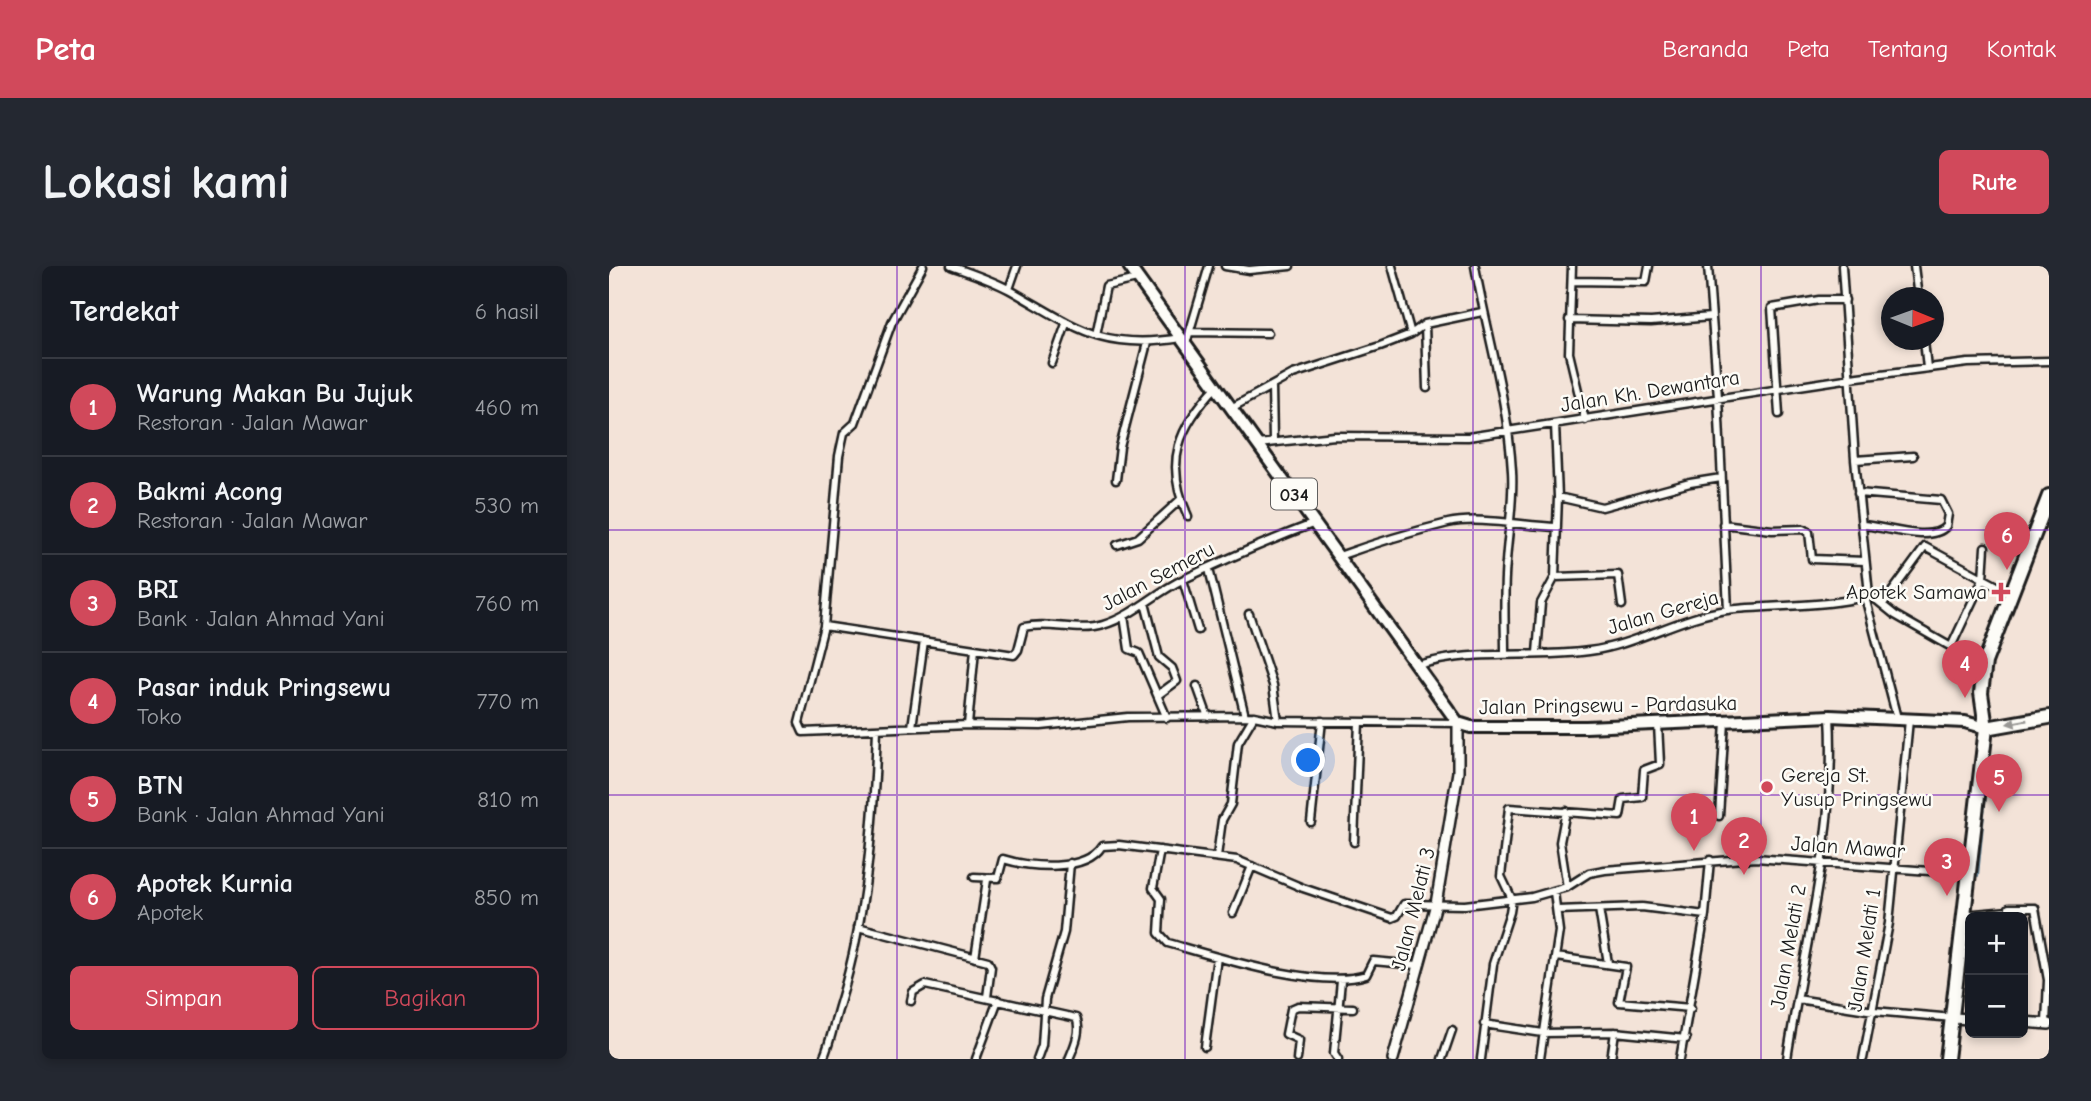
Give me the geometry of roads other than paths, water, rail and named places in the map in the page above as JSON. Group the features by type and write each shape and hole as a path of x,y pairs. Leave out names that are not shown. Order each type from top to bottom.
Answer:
{"highway":[{"path":"1947,1059 1971,874 1986,728 1981,693 1985,663 2012,594 2046,521 2049,496"},
{"path":"1986,728 2049,717"}],"main road":[{"name":"Jalan Pringsewu - Pardasuka","path":"1129,266 1186,338 1257,444 1458,723 1471,727 1658,724 1830,716 1965,722 1986,728"}],"street":[{"path":"923,266 892,322 855,423 844,433 824,626 802,710 801,729 843,732 968,725 1041,726 1128,717 1254,716 1322,722 1458,723"},
{"path":"951,266 1009,289 1066,324 1096,335 1147,344 1186,338 1268,333"},
{"path":"1009,289 1017,266"},
{"path":"1186,338 1209,266"},
{"path":"1225,266 1249,270 1290,266"},
{"path":"1392,266 1411,334"},
{"path":"1475,266 1482,312 1508,431 1512,525 1506,564 1505,653"},
{"path":"1572,266 1569,353 1585,420"},
{"path":"1572,281 1646,282 1649,266"},
{"path":"1708,266 1718,397 1728,610"},
{"path":"1842,266 1848,378 1867,596 1897,718"},
{"path":"1914,266 1917,287"},
{"path":"1096,335 1106,286 1137,279"},
{"path":"1779,414 1775,388 1772,308 1819,300 1845,300"},
{"path":"1233,407 1293,374 1411,334 1425,324 1482,312"},
{"path":"1569,320 1651,323 1711,317"},
{"path":"1052,363 1066,324"},
{"path":"1425,324 1427,388"},
{"path":"1116,480 1120,447 1147,344"},
{"path":"1925,350 1927,368"},
{"name":"Jalan Kh. Dewantara","path":"1257,444 1273,440 1397,434 1456,438 1848,378 1968,363 2049,360"},
{"path":"1188,516 1174,480 1178,444 1186,423 1217,386"},
{"path":"1272,386 1273,440"},
{"path":"1537,653 1541,603 1555,577 1558,497 1555,424"},
{"path":"1855,460 1913,456"},
{"path":"1558,497 1602,507 1690,483 1721,478"},
{"path":"1858,493 1941,500 1948,514 1946,526 1935,534 1897,532 1862,525"},
{"path":"1117,545 1138,538 1180,500"},
{"path":"1339,556 1403,533 1447,523 1483,522 1557,527"},
{"name":"Jalan Semeru","path":"824,626 1014,654 1018,650 1024,627 1088,629 1124,615 1183,580 1250,548 1315,523"},
{"path":"1723,524 1772,530 1804,529 1809,532 1812,559 1865,561"},
{"path":"1883,604 1924,547 2012,594"},
{"path":"1951,647 1983,579 1985,547"},
{"path":"1209,569 1245,716"},
{"path":"1555,577 1618,575 1622,605"},
{"path":"1183,580 1198,630"},
{"path":"1867,596 1951,647 1985,663"},
{"name":"Jalan Gereja","path":"1415,666 1455,655 1592,651 1680,621 1728,610 1867,596"},
{"path":"1145,603 1159,657 1173,668 1176,676 1176,684 1158,695"},
{"path":"1249,614 1270,675 1278,720"},
{"path":"1124,615 1129,649 1139,653 1167,718"},
{"path":"912,727 923,640"},
{"path":"968,725 975,649"},
{"path":"1197,686 1208,717"},
{"path":"1217,856 1222,820 1231,804 1238,743 1254,716"},
{"name":"Jalan Melati 2","path":"1787,1059 1820,862 1830,780 1830,716"},
{"name":"Jalan Melati 1","path":"1863,1059 1874,1011 1895,869 1909,720"},
{"path":"1311,822 1322,722"},
{"path":"1354,842 1359,722"},
{"path":"1719,816 1725,722"},
{"name":"Jalan Melati 3","path":"1393,1059 1436,904 1458,772 1458,723"},
{"path":"1481,1059 1493,964 1512,899 1501,876 1509,808 1620,816 1623,799 1642,797 1644,770 1660,764 1658,724"},
{"path":"823,1059 849,976 858,928 874,798 877,729"},
{"path":"1566,811 1560,842 1567,887"},
{"path":"974,877 987,880 998,878 1003,859 1028,866 1070,863 1097,854 1107,844 1217,856 1252,866 1233,913"},
{"path":"1160,850 1153,885 1161,899 1159,929 1163,940 1217,957 1341,981 1366,975 1373,961 1417,965"},
{"name":"Jalan Mawar","path":"1252,866 1303,888 1392,918 1398,916 1404,904 1512,899 1554,892 1597,871 1710,860 1756,858 1971,874"},
{"path":"1681,1059 1705,915 1710,860"},
{"path":"1037,1059 1042,1045 1044,1010 1051,973 1064,932 1070,863"},
{"path":"975,958 987,880"},
{"path":"1540,1059 1556,957 1559,918 1554,892"},
{"path":"1557,910 1642,907 1705,915"},
{"path":"1964,915 2032,907 2038,911 2049,980 2047,1023 2028,1022"},
{"path":"1599,909 1608,963"},
{"path":"858,928 991,963 987,997"},
{"path":"1205,1047 1217,957"},
{"path":"1556,957 1626,967 1619,1002 1691,1008"},
{"path":"1338,1059 1334,1054 1341,981"},
{"path":"911,1001 913,992 925,985 1044,1010 1078,1020 1076,1043 1069,1059"},
{"path":"1797,999 1874,1011 1965,1018"},
{"path":"976,1059 998,1000"},
{"path":"1297,1059 1299,1040 1286,1034 1291,1009 1338,1006 1353,1008"},
{"path":"1484,1024 1543,1033 1615,1032 1686,1039"},
{"path":"1442,1059 1452,1030"},
{"path":"1611,1059 1615,1032"}],"waterway":[{"path":"1978,876 1992,732"}],"place":[{"name":"Apotek Kurnia","path":"2007,570"},
{"name":"Apotek Samawa","path":"2001,592"},
{"name":"Pasar induk Pringsewu","path":"1965,698"},
{"name":"Gereja St. Yusup Pringsewu","path":"1767,787"},
{"name":"BTN","path":"1999,812"},
{"name":"Warung Makan Bu Jujuk","path":"1694,851"},
{"name":"Bakmi Acong","path":"1744,875"},
{"name":"BRI","path":"1947,896"}]}
